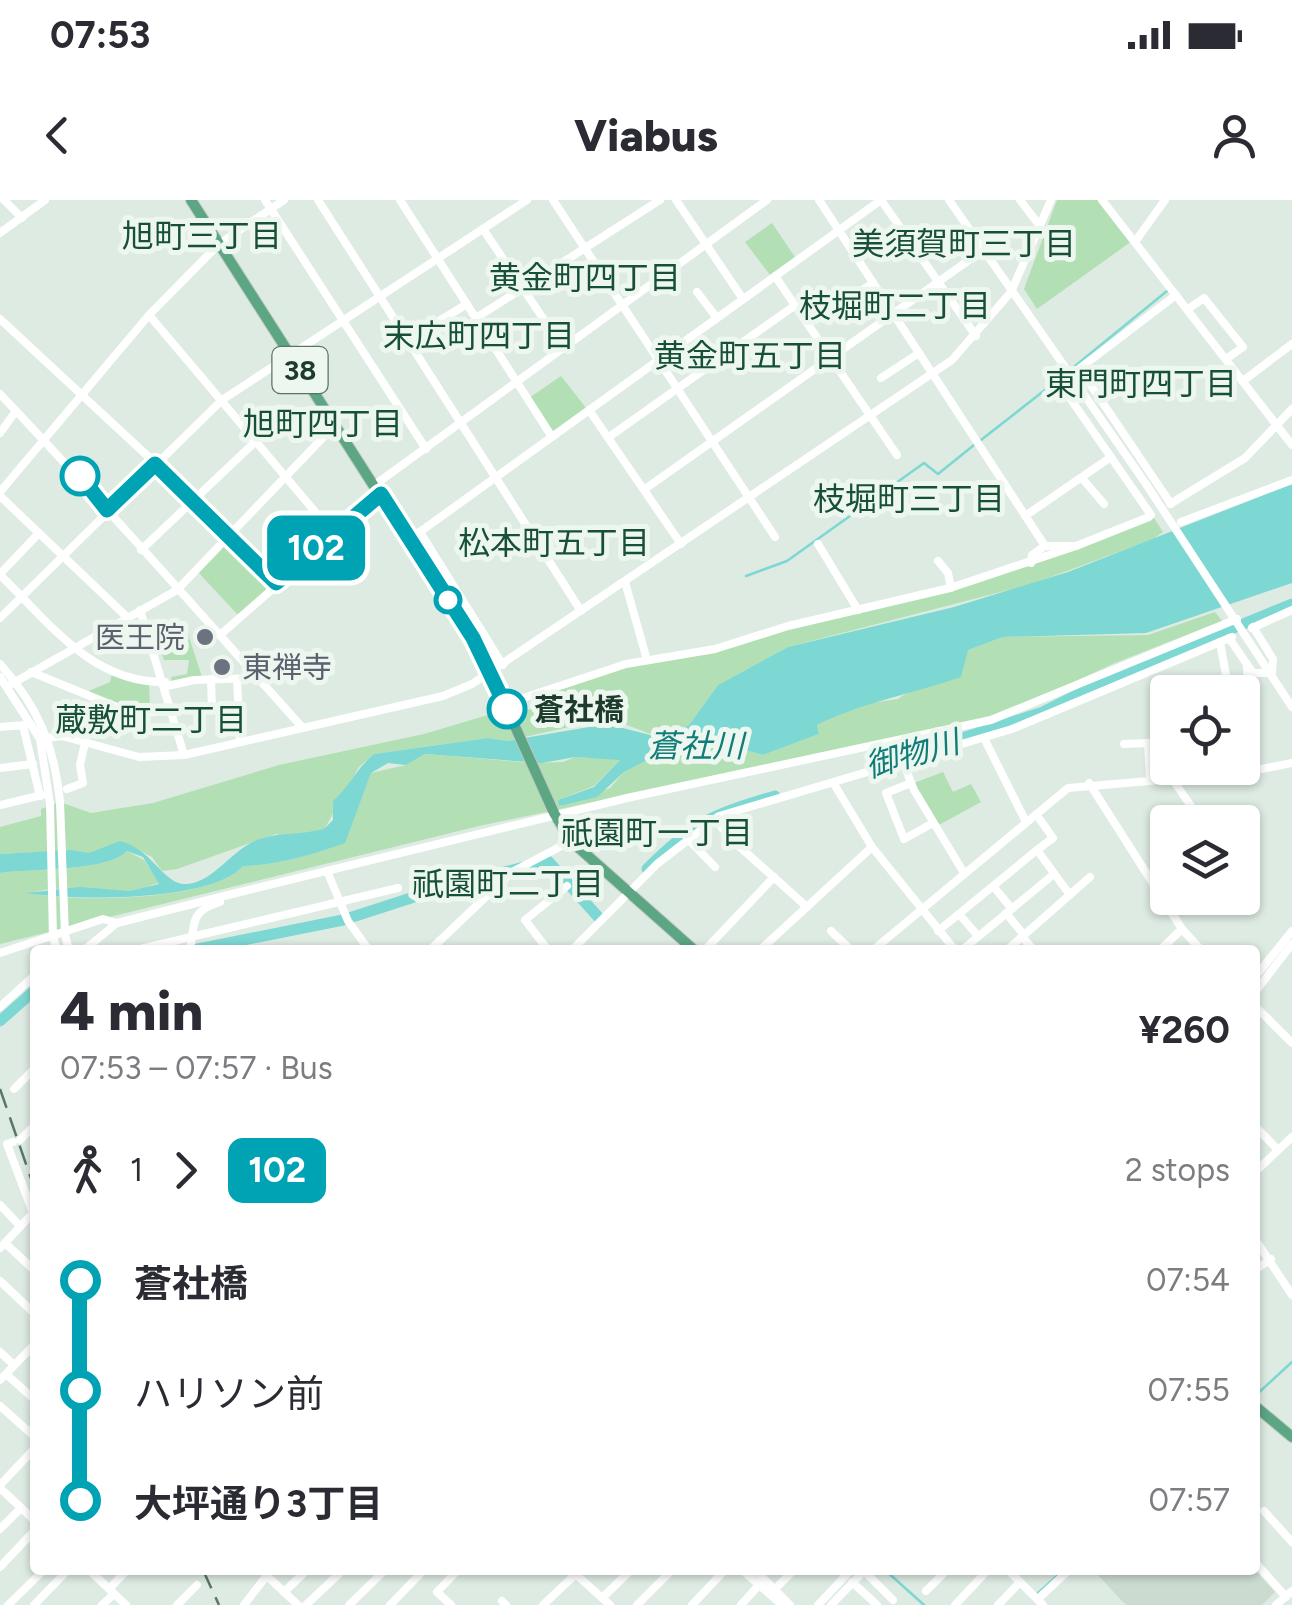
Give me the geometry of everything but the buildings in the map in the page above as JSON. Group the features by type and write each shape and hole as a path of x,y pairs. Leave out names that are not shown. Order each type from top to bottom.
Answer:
{"main road":[{"name":"38","path":"191,200 378,489 414,536 487,663 555,815 572,842 688,945"},
{"path":"1260,1410 1292,1437"}],"street":[{"path":"4,200 22,218"},
{"path":"0,233 45,200"},
{"path":"266,200 426,449"},
{"path":"128,618 0,494 149,316 219,244 284,200"},
{"path":"318,200 581,611"},
{"path":"417,200 402,204 552,437"},
{"path":"0,618 222,400 526,200"},
{"path":"553,200 774,536"},
{"path":"476,318 660,200"},
{"path":"676,200 743,300"},
{"path":"220,635 426,449 767,200"},
{"path":"819,200 1045,546"},
{"path":"503,665 414,536 881,200 976,336"},
{"path":"949,200 1178,525 1292,706"},
{"path":"1020,200 1040,226"},
{"path":"0,727 27,723 44,738 85,743 140,757 184,755 443,696 503,665 933,373 976,336 1012,292 1051,200"},
{"path":"1102,200 1292,445"},
{"path":"1110,210 1118,200"},
{"path":"1135,242 1166,200"},
{"path":"483,229 564,348"},
{"path":"645,490 982,251"},
{"path":"775,276 897,454"},
{"path":"831,310 874,284"},
{"path":"698,292 717,318"},
{"path":"506,708 647,660 715,649 951,588 1031,564 1150,516 1063,388 1070,375 1176,295"},
{"path":"1188,308 1204,298 1242,347 1226,359"},
{"path":"408,340 467,304"},
{"path":"609,438 794,306"},
{"path":"149,316 333,533"},
{"path":"0,319 230,533 276,583"},
{"path":"1243,381 1292,344"},
{"path":"882,378 919,353"},
{"path":"1070,375 1086,378 1170,504 1217,479 1292,409"},
{"path":"0,394 301,726"},
{"path":"590,410 682,544"},
{"path":"0,433 16,411"},
{"path":"12,684 177,590 336,424"},
{"path":"140,550 256,440"},
{"path":"1026,516 1111,457"},
{"path":"1082,478 1104,504"},
{"path":"1178,525 1292,480"},
{"path":"40,533 0,574 75,649 116,675 166,684 258,678"},
{"path":"818,544 858,610"},
{"path":"1031,564 1032,555 1045,546 1076,546"},
{"path":"938,561 948,573 951,588"},
{"path":"625,582 647,660"},
{"path":"140,610 166,684 184,755"},
{"path":"1272,673 1273,659 1253,628 1292,610"},
{"path":"90,945 118,923 228,894 555,815 991,720 1235,617"},
{"path":"1227,639 1254,673 1272,673"},
{"path":"1227,639 1228,675"},
{"path":"577,945 687,838 714,819 984,738 1227,639"},
{"path":"0,664 27,723 41,796 0,805"},
{"path":"1248,665 1248,675"},
{"path":"31,672 129,712 173,712"},
{"path":"0,677 39,712 55,803 68,945"},
{"path":"237,678 240,741"},
{"path":"211,679 212,709"},
{"path":"984,738 1026,822"},
{"path":"67,789 83,783 80,765 85,743"},
{"path":"879,945 1068,788 1150,778 1148,743 1124,744"},
{"path":"903,762 933,824 964,872"},
{"path":"1260,767 1292,763"},
{"path":"0,768 33,764"},
{"path":"1088,783 1182,929 1196,945"},
{"path":"834,784 872,847 953,945"},
{"path":"911,784 886,793 904,840 933,824"},
{"path":"55,803 56,945"},
{"path":"938,931 1053,838 1036,814"},
{"path":"714,819 731,840 807,907"},
{"path":"687,838 715,868"},
{"path":"435,945 512,872 572,842"},
{"path":"765,945 872,847"},
{"path":"1036,850 1070,895"},
{"path":"327,870 348,921 365,945"},
{"path":"965,945 1054,874"},
{"path":"710,945 774,876"},
{"path":"1013,945 1090,878"},
{"path":"544,945 525,920 567,886"},
{"path":"993,886 1030,945"},
{"path":"159,945 398,888"},
{"path":"191,945 193,916 228,894"},
{"path":"958,914 978,936"},
{"path":"0,953 103,918 118,923"},
{"path":"1165,945 1182,929"},
{"path":"1260,971 1292,931"},
{"path":"831,932 845,945"},
{"path":"1260,985 1292,945"},
{"path":"1282,956 1292,967"},
{"path":"0,1007 30,980"},
{"path":"1260,1011 1292,1044"},
{"path":"14,1089 30,1073"},
{"path":"1260,1131 1278,1150"},
{"path":"10,1142 30,1204"},
{"path":"1260,1164 1290,1143"},
{"path":"0,1205 20,1226"},
{"path":"30,1216 2,1245 30,1267"},
{"path":"1260,1245 1292,1295"},
{"path":"1260,1267 1271,1259"},
{"path":"0,1280 30,1309"},
{"path":"30,1349 3,1377 30,1396"},
{"path":"0,1352 14,1365"},
{"path":"0,1406 30,1433"},
{"path":"30,1453 0,1486 30,1516"},
{"path":"0,1529 21,1508"},
{"path":"1264,1511 1292,1542"},
{"path":"0,1567 30,1535"},
{"path":"1260,1566 1290,1593 1276,1605"},
{"path":"8,1605 39,1575"},
{"path":"34,1605 63,1575"},
{"path":"94,1575 126,1605"},
{"path":"102,1605 123,1575"},
{"path":"244,1605 268,1575 293,1604"},
{"path":"284,1592 302,1575"},
{"path":"306,1605 338,1575"},
{"path":"348,1605 380,1575"},
{"path":"393,1604 419,1575"},
{"path":"451,1605 437,1592 453,1575"},
{"path":"543,1605 571,1575"},
{"path":"577,1575 603,1599"},
{"path":"589,1605 603,1599 625,1575"},
{"path":"637,1605 667,1575"},
{"path":"692,1605 720,1575"},
{"path":"747,1575 782,1605"},
{"path":"760,1575 790,1605"},
{"path":"775,1589 789,1575"},
{"path":"818,1605 845,1575"},
{"path":"830,1605 860,1575"},
{"path":"868,1575 893,1600"},
{"path":"926,1591 942,1575"},
{"path":"956,1605 983,1575"},
{"path":"1013,1575 1039,1601"},
{"path":"1028,1605 1039,1601 1065,1575"},
{"path":"852,1582 877,1605"},
{"path":"998,1605 1020,1582"},
{"path":"177,1605 197,1585"},
{"path":"741,1605 759,1586"}],"shaded area":[{"path":"1098,1575 1260,1575 1275,1592 1262,1605 1126,1605"}],"green space":[{"path":"1057,200 1098,200 1132,241 1037,309 1024,289"},
{"path":"772,223 795,257 770,275 745,242"},
{"path":"561,376 586,408 552,432 529,398"},
{"path":"1154,518 1163,532 1153,539 1032,584 788,647 718,685 689,725 658,737 627,725 569,727 507,741 488,738 374,754 359,767 325,828 292,838 276,834 177,869 162,871 152,857 120,841 89,856 66,850 62,820 62,851 0,854 0,827 41,816 41,809 60,802 91,813 153,803 279,765 424,734 498,712 549,708 544,695 625,667 978,583"},
{"path":"229,539 274,583 239,616 196,570"},
{"path":"1215,612 1222,621 1028,703 969,723 479,826 0,944 0,873 87,866 118,858 127,851 144,860 159,883 128,891 54,889 30,893 109,898 174,893 204,886 227,878 243,866 294,859 344,843 371,773 406,765 425,754 533,763 563,762 575,757 621,759 594,786 558,800 560,806 610,788 624,772 672,748 734,747 763,755 819,734 817,725 857,705 898,699 968,650 1003,637 1148,635"},
{"path":"186,628 202,677 172,682 171,677 187,674 189,660 164,660 157,639 180,641"},
{"path":"112,674 149,683 150,710 129,709 84,693 110,682"},
{"path":"943,772 953,792 971,784 981,802 937,826 914,783"}],"water":[{"name":"蒼社川","path":"1292,484 1292,583 1146,633 1003,637 968,650 961,677 834,717 817,725 819,734 763,755 734,747 672,748 624,772 597,797 559,806 558,800 594,787 620,760 575,757 542,763 425,754 406,765 388,763 371,773 345,843 295,859 243,866 227,878 203,887 140,896 26,893 80,887 129,891 159,884 143,857 127,851 104,863 87,866 0,873 0,854 70,850 89,853 120,841 140,851 169,878 192,883 210,875 258,840 325,828 333,820 333,801 374,754 488,738 507,741 607,724 658,737 689,725 718,685 788,647 954,607 1068,572"}],"waterway":[{"path":"1075,366 1167,291"},
{"path":"981,440 1059,379"},
{"path":"746,576 787,561 924,463 938,474 974,445"},
{"name":"御物川","path":"879,765 1043,712 1109,679 1292,604"},
{"name":"御物川","path":"647,869 705,822 775,796"},
{"path":"218,945 343,920 445,887 548,861 600,919"},
{"path":"0,1021 30,994"},
{"path":"1260,1391 1292,1362"},
{"path":"891,1575 924,1605"},
{"path":"1037,1594 1057,1576"}],"railway":[{"path":"0,1089 30,1176"},
{"path":"205,1575 219,1605"}],"bus line":[{"name":"102","path":"80,476 107,510 155,464 230,533 276,583 381,494 473,638 507,709"}],"place":[{"name":"医王院","path":"205,637"},
{"name":"東禅寺","path":"222,667"},
{"name":"蒼社橋","path":"507,709"}],"district":[{"name":"旭町三丁目","path":"202,236"},
{"name":"美須賀町三丁目","path":"964,244"},
{"name":"黄金町四丁目","path":"585,278"},
{"name":"枝堀町二丁目","path":"895,306"},
{"name":"末広町四丁目","path":"479,336"},
{"name":"黄金町五丁目","path":"750,356"},
{"name":"東門町四丁目","path":"1141,384"},
{"name":"旭町四丁目","path":"323,424"},
{"name":"枝堀町三丁目","path":"909,499"},
{"name":"松本町五丁目","path":"554,543"},
{"name":"蔵敷町二丁目","path":"151,720"},
{"name":"祇園町一丁目","path":"657,833"},
{"name":"祇園町二丁目","path":"508,884"}]}
